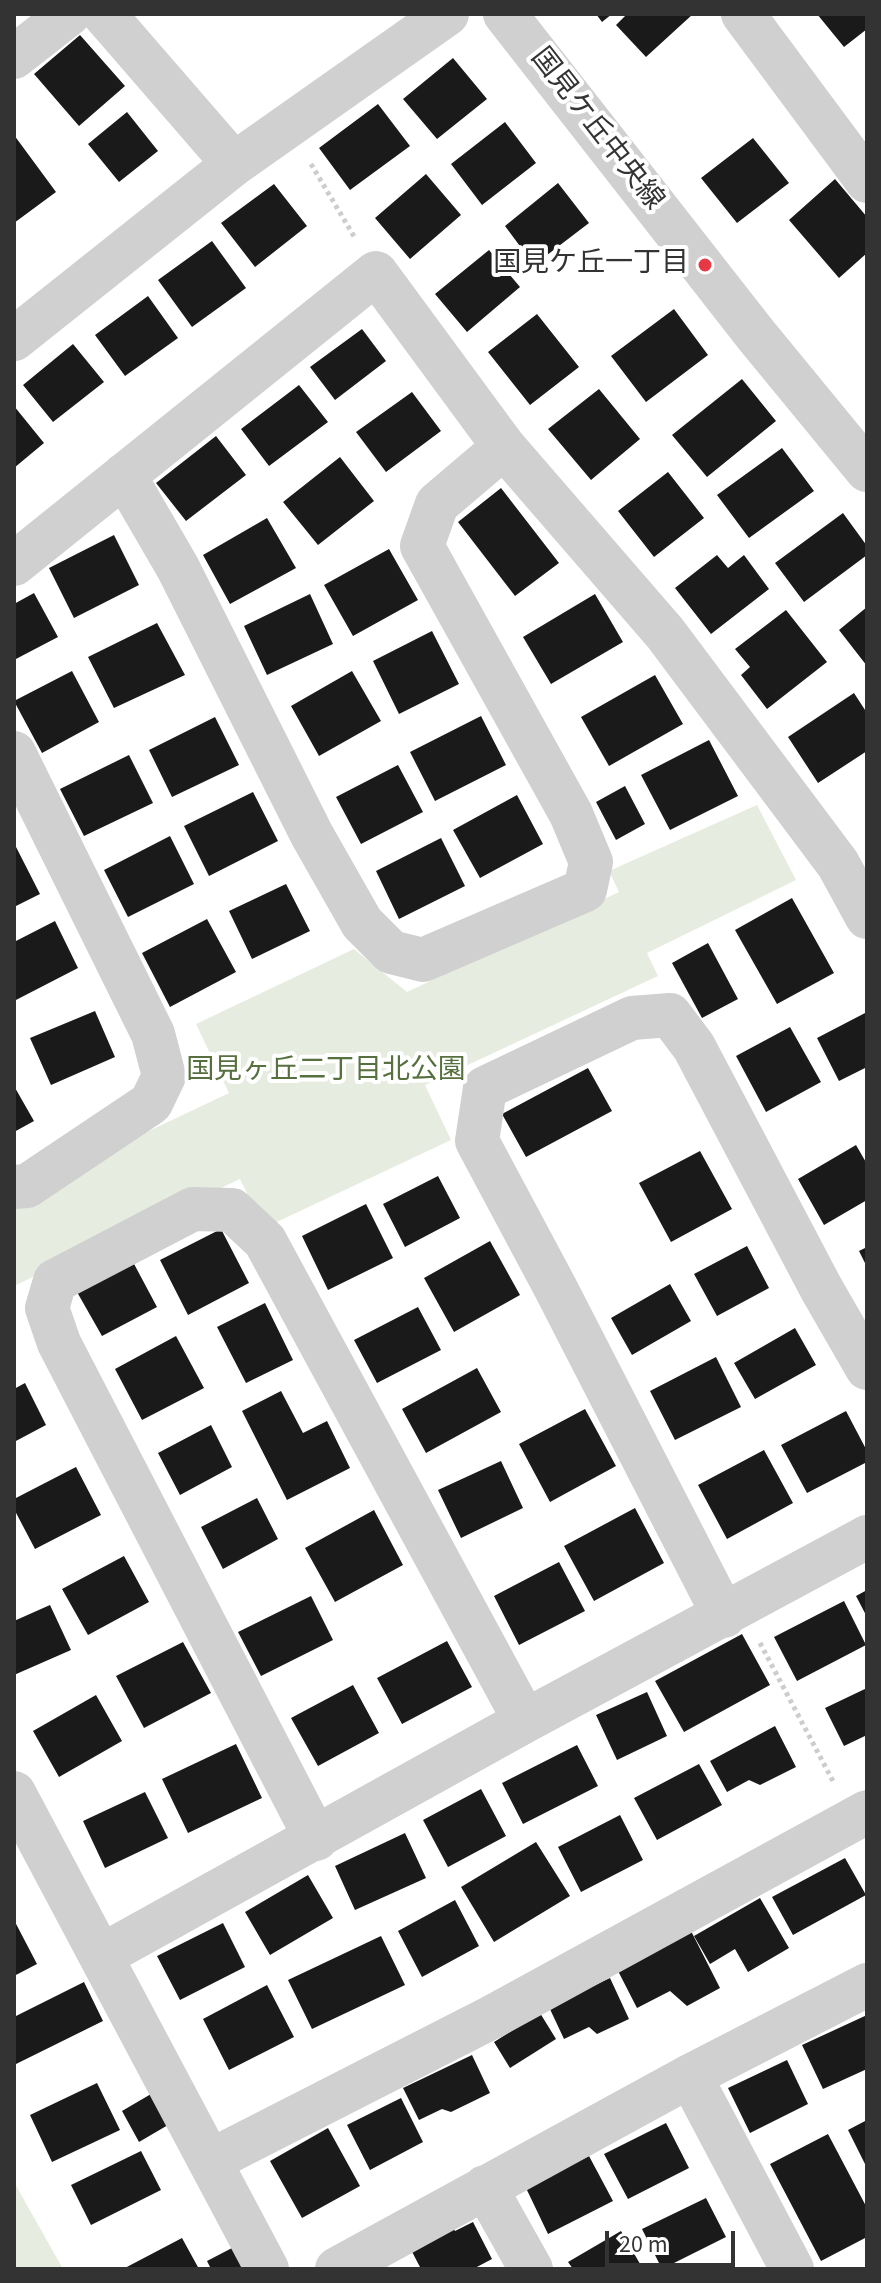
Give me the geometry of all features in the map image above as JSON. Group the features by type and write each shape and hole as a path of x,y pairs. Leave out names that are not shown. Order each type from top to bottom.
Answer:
{"street":[{"path":"14,57 69,14"},
{"path":"104,14 234,164"},
{"path":"14,339 234,164 447,14"},
{"name":"国見ケ丘中央線","path":"505,14 756,335 867,470"},
{"path":"743,14 867,181"},
{"path":"14,564 376,273 504,447 665,633 838,864 867,917"},
{"path":"124,475 178,568 312,835 362,923 391,952 423,960 585,890 591,862 571,814 422,546 437,504 504,447"},
{"path":"14,753 153,1034 164,1076 151,1103 27,1186 14,1187"},
{"path":"732,1611 477,1141 485,1088 632,1018 670,1015 694,1047 821,1288 867,1368"},
{"path":"316,1839 59,1343 47,1308 55,1281 193,1209 232,1210 265,1241 525,1721"},
{"path":"101,1956 525,1721 867,1537"},
{"path":"14,1793 267,2269"},
{"path":"210,2161 492,2017 860,1816"},
{"path":"337,2269 690,2076 867,1985"},
{"path":"690,2076 792,2269"},
{"path":"485,2187 531,2269"}],"path":[{"path":"288,125 376,273"},
{"path":"732,1611 860,1816"}],"green space":[{"name":"国見ヶ丘二丁目北公園","path":"757,805 796,880 647,953 658,976 425,1085 451,1140 264,1228 240,1179 14,1286 14,1195 229,1093 196,1024 354,949 407,992 619,892 609,871"},
{"path":"14,2182 63,2269 14,2269"}],"building":[{"path":"596,14 612,14 602,22"},
{"path":"627,14 693,14 646,57 616,25"},
{"path":"817,14 867,14 867,29 844,47"},
{"path":"80,35 125,86 79,126 34,74"},
{"path":"453,58 487,99 437,139 403,99"},
{"path":"378,104 410,146 350,190 319,148"},
{"path":"127,112 158,151 119,182 88,144"},
{"path":"505,122 536,163 482,205 451,164"},
{"path":"14,135 56,192 14,223"},
{"path":"753,138 789,183 737,223 701,178"},
{"path":"426,174 461,215 410,259 375,218"},
{"path":"835,179 867,217 867,253 839,278 789,220"},
{"path":"558,183 589,223 534,265 505,226"},
{"path":"274,184 307,226 255,267 221,223"},
{"path":"212,241 246,288 192,327 158,280"},
{"path":"489,250 520,287 467,332 435,294"},
{"path":"148,296 178,338 125,376 95,335"},
{"path":"674,309 708,355 646,402 611,356"},
{"path":"537,314 579,367 530,405 488,352"},
{"path":"362,329 386,361 335,400 310,367"},
{"path":"73,344 104,382 53,422 23,385"},
{"path":"742,379 776,421 707,477 672,435"},
{"path":"299,385 328,422 269,466 241,429"},
{"path":"599,389 640,439 591,480 548,429"},
{"path":"412,392 441,431 386,472 356,432"},
{"path":"14,406 44,443 14,468"},
{"path":"216,436 246,475 186,521 156,483"},
{"path":"782,448 814,491 749,538 717,495"},
{"path":"340,457 374,501 318,545 283,502"},
{"path":"668,472 704,518 654,557 618,511"},
{"path":"501,488 559,563 515,596 458,522"},
{"path":"843,513 867,546 867,555 804,602 775,563"},
{"path":"267,518 296,568 230,604 203,555"},
{"path":"114,535 139,585 74,618 49,568"},
{"path":"389,549 418,600 353,636 324,585"},
{"path":"717,555 728,568 744,555 769,589 711,634 675,588"},
{"path":"34,593 58,637 14,660 14,604"},
{"path":"310,594 333,644 267,675 244,626"},
{"path":"595,594 623,642 551,684 523,637"},
{"path":"867,607 867,666 839,630"},
{"path":"786,610 827,662 767,709 741,675 750,667 735,649"},
{"path":"157,623 185,675 114,708 88,657"},
{"path":"432,631 459,684 399,714 373,661"},
{"path":"72,671 99,722 42,753 14,701"},
{"path":"352,671 381,721 319,756 291,706"},
{"path":"655,675 683,724 609,766 581,717"},
{"path":"854,693 867,713 867,751 818,783 788,737"},
{"path":"481,716 506,765 435,801 410,752"},
{"path":"215,717 239,765 172,797 149,750"},
{"path":"709,740 738,796 670,830 641,775"},
{"path":"129,755 153,803 84,836 60,789"},
{"path":"398,765 423,812 361,844 336,797"},
{"path":"625,786 645,824 616,840 596,802"},
{"path":"253,792 278,841 209,876 184,826"},
{"path":"517,795 543,844 480,878 453,830"},
{"path":"170,836 194,884 128,917 104,870"},
{"path":"441,838 465,886 399,919 376,871"},
{"path":"14,843 40,894 14,907"},
{"path":"286,884 310,931 252,959 229,911"},
{"path":"792,898 834,973 777,1004 735,930"},
{"path":"207,919 236,972 170,1007 142,953"},
{"path":"55,921 78,968 14,1001 14,942"},
{"path":"708,943 738,999 702,1018 672,963"},
{"path":"95,1011 115,1057 51,1085 30,1038"},
{"path":"867,1012 867,1067 839,1081 817,1038"},
{"path":"790,1027 821,1082 766,1112 736,1056"},
{"path":"588,1068 612,1111 526,1157 502,1114"},
{"path":"14,1086 34,1121 14,1132"},
{"path":"856,1145 867,1164 867,1200 824,1225 798,1179"},
{"path":"700,1151 732,1209 671,1242 639,1183"},
{"path":"438,1176 460,1218 405,1247 383,1204"},
{"path":"366,1204 393,1258 328,1290 302,1236"},
{"path":"221,1229 249,1283 188,1315 160,1260"},
{"path":"490,1241 520,1295 454,1332 424,1278"},
{"path":"747,1246 769,1288 717,1316 694,1274"},
{"path":"867,1247 867,1267 859,1251"},
{"path":"133,1262 157,1307 102,1336 77,1292"},
{"path":"670,1284 691,1321 632,1355 611,1318"},
{"path":"265,1303 293,1360 246,1383 217,1327"},
{"path":"418,1307 441,1350 377,1383 354,1340"},
{"path":"795,1328 816,1365 755,1399 734,1363"},
{"path":"176,1336 204,1388 142,1420 115,1369"},
{"path":"716,1357 741,1407 675,1440 650,1391"},
{"path":"477,1368 501,1412 426,1453 402,1409"},
{"path":"25,1383 46,1425 14,1442 14,1389"},
{"path":"281,1391 303,1433 327,1421 350,1468 287,1500 242,1411"},
{"path":"585,1409 616,1466 550,1502 519,1444"},
{"path":"846,1411 867,1451 867,1462 807,1493 781,1445"},
{"path":"211,1425 232,1467 180,1495 158,1453"},
{"path":"764,1450 793,1503 727,1539 698,1485"},
{"path":"501,1461 523,1508 461,1538 438,1490"},
{"path":"76,1467 101,1515 35,1549 14,1509 14,1499"},
{"path":"257,1498 278,1539 223,1569 201,1527"},
{"path":"635,1508 664,1563 594,1601 564,1546"},
{"path":"374,1510 403,1565 335,1602 305,1548"},
{"path":"124,1556 149,1602 88,1635 62,1589"},
{"path":"559,1562 585,1611 519,1645 494,1596"},
{"path":"867,1590 867,1617 856,1596"},
{"path":"311,1596 333,1640 261,1676 238,1632"},
{"path":"844,1601 866,1645 797,1681 774,1637"},
{"path":"50,1605 71,1650 14,1675 14,1621"},
{"path":"742,1634 770,1685 684,1732 655,1681"},
{"path":"447,1641 472,1687 402,1724 377,1678"},
{"path":"183,1642 211,1693 144,1728 116,1676"},
{"path":"353,1685 379,1733 318,1766 291,1718"},
{"path":"867,1688 867,1735 844,1746 825,1708"},
{"path":"647,1692 667,1736 617,1760 596,1715"},
{"path":"96,1695 122,1741 59,1777 33,1731"},
{"path":"775,1726 796,1767 760,1785 749,1780 727,1792 710,1761"},
{"path":"236,1744 262,1798 188,1833 162,1779"},
{"path":"577,1745 598,1786 523,1824 502,1783"},
{"path":"699,1764 722,1805 657,1840 634,1798"},
{"path":"481,1789 506,1836 448,1867 423,1820"},
{"path":"145,1792 168,1838 105,1868 83,1821"},
{"path":"620,1815 643,1860 581,1892 558,1847"},
{"path":"405,1833 426,1878 355,1910 335,1866"},
{"path":"536,1842 570,1896 494,1942 461,1887"},
{"path":"845,1858 866,1895 793,1935 772,1897"},
{"path":"308,1875 333,1918 270,1955 245,1912"},
{"path":"760,1898 789,1948 748,1972 735,1949 710,1964 694,1936"},
{"path":"455,1900 479,1946 422,1977 398,1931"},
{"path":"14,1920 37,1964 14,1976"},
{"path":"223,1923 245,1967 180,2000 157,1956"},
{"path":"691,1931 720,1988 687,2006 670,1991 637,2008 617,1969"},
{"path":"381,1936 405,1985 312,2029 288,1980"},
{"path":"610,1978 629,2019 597,2034 589,2027 564,2039 549,2007"},
{"path":"84,1982 103,2021 14,2065 14,2017"},
{"path":"267,1985 294,2037 229,2070 203,2019"},
{"path":"540,2013 556,2039 510,2068 494,2042"},
{"path":"867,2015 867,2069 823,2089 802,2045"},
{"path":"472,2055 490,2093 451,2112 442,2109 419,2120 403,2088"},
{"path":"787,2060 808,2104 750,2133 728,2088"},
{"path":"97,2083 120,2130 52,2162 30,2115"},
{"path":"151,2094 168,2125 139,2142 122,2111"},
{"path":"401,2098 423,2142 370,2170 347,2125"},
{"path":"867,2120 867,2168 848,2130"},
{"path":"666,2123 689,2168 628,2199 604,2154"},
{"path":"328,2128 360,2186 302,2218 270,2161"},
{"path":"828,2134 867,2208 867,2237 821,2261 770,2164"},
{"path":"141,2151 161,2190 91,2225 71,2185"},
{"path":"589,2156 613,2201 548,2234 526,2188"},
{"path":"706,2198 726,2237 662,2269 642,2229"},
{"path":"450,2222 455,2231 473,2222 492,2259 473,2269 421,2269 408,2244"},
{"path":"621,2231 643,2269 573,2269 568,2262"},
{"path":"182,2238 199,2269 123,2269"},
{"path":"232,2248 243,2269 211,2269 207,2261"}],"place":[{"name":"国見ケ丘一丁目","path":"705,265"}]}
